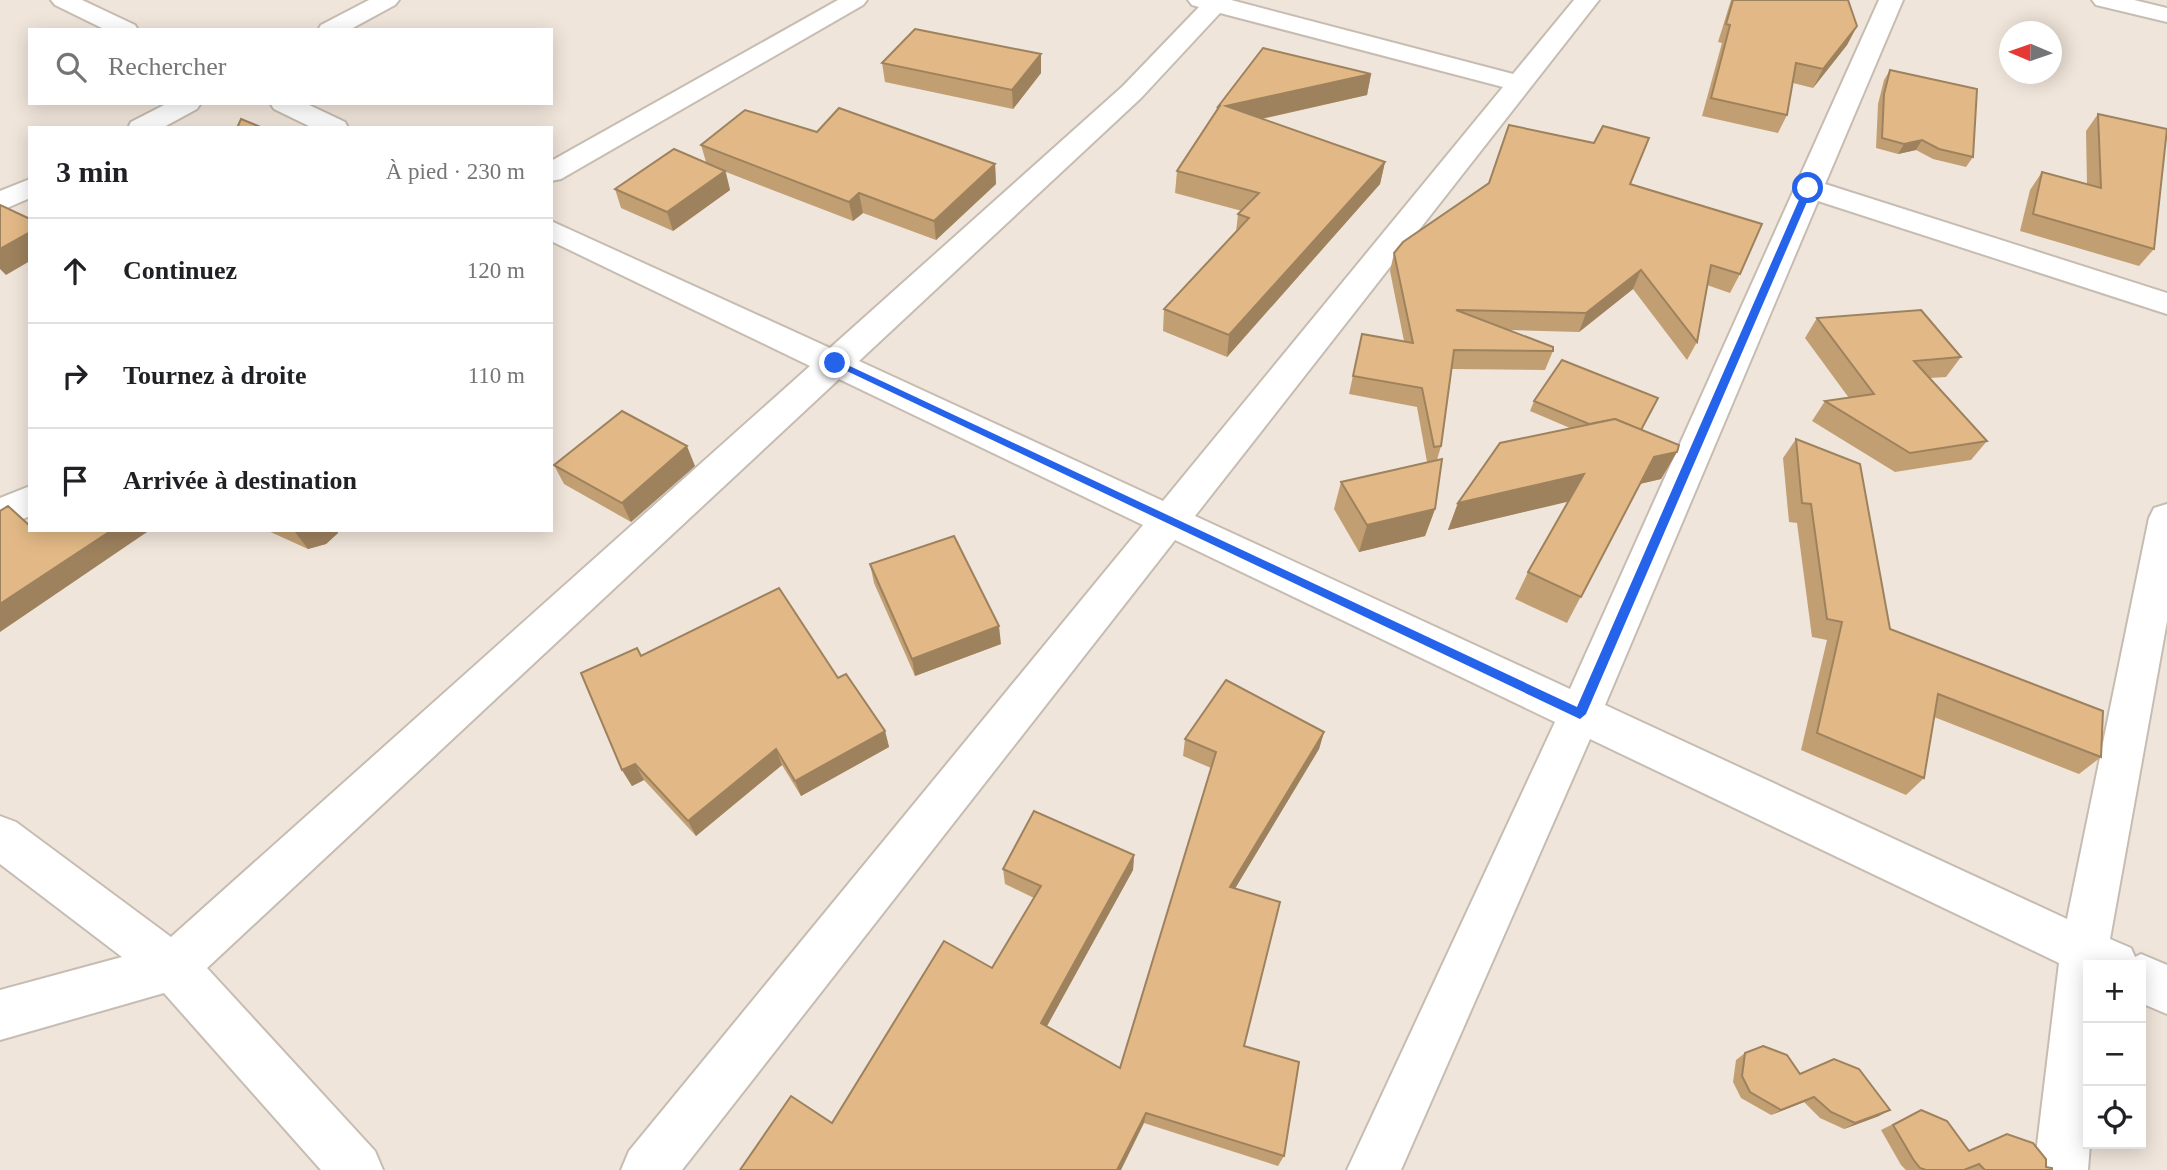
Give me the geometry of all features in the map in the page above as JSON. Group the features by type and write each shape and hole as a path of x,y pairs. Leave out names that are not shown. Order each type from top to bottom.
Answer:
{"street":[{"path":"63,0 123,28"},
{"path":"334,28 387,0"},
{"path":"553,172 855,0"},
{"path":"648,1170 1587,0"},
{"path":"1374,1170 1580,714 1891,0"},
{"path":"2104,0 2167,15"},
{"path":"0,1015 173,967 1132,92 1211,1 1520,84"},
{"path":"145,126 184,105"},
{"path":"287,105 331,126"},
{"path":"0,202 28,188"},
{"path":"1808,188 2167,304"},
{"path":"553,231 2099,958"},
{"path":"0,515 28,500"},
{"path":"2061,1170 2099,958 2167,519"},
{"path":"0,837 173,967 356,1170"},
{"path":"2146,980 2167,990"}],"building":[{"path":"1733,0 1848,0 1857,26 1823,69 1796,63 1787,115 1711,98 1730,25 1726,24"},
{"path":"915,29 1041,54 1012,90 882,63"},
{"path":"1263,48 1371,74 1226,106 1385,162 1229,335 1164,309 1249,218 1238,214 1259,193 1177,171 1219,107 1217,108"},
{"path":"1890,70 1977,89 1973,157 1939,149 1922,140 1904,144 1882,138 1884,94"},
{"path":"839,108 995,164 934,221 859,193 849,202 701,145 745,110 817,132"},
{"path":"2098,114 2167,129 2154,249 2033,214 2042,172 2101,188"},
{"path":"241,119 258,126 238,126"},
{"path":"1509,125 1594,143 1603,126 1649,138 1630,184 1762,224 1740,274 1711,265 1697,342 1641,270 1586,313 1456,310 1553,347 1553,351 1454,350 1441,446 1434,447 1422,388 1353,376 1362,334 1413,343 1394,253 1403,242 1489,183"},
{"path":"674,149 725,171 667,212 615,189"},
{"path":"0,205 28,218 28,233 0,249"},
{"path":"1921,310 1961,357 1914,361 1987,441 1910,453 1825,401 1874,394 1817,318"},
{"path":"1562,360 1658,398 1641,430 1615,419 1589,424 1534,401"},
{"path":"622,411 687,446 622,503 554,465"},
{"path":"1615,419 1679,445 1677,452 1654,457 1581,597 1528,572 1584,474 1458,503 1500,443"},
{"path":"1796,439 1860,464 1890,629 2103,711 2101,757 1938,694 1924,778 1817,733 1842,622 1827,619 1811,504 1802,503"},
{"path":"1442,459 1435,509 1367,525 1341,482"},
{"path":"8,506 28,524 28,532 109,532 0,604 0,511"},
{"path":"954,536 999,626 912,659 870,564"},
{"path":"779,588 838,678 846,674 885,731 795,781 776,749 688,821 635,764 622,770 581,673 637,648 641,656"},
{"path":"1226,680 1324,732 1230,887 1280,902 1244,1046 1299,1062 1284,1156 1146,1113 1117,1170 740,1170 791,1096 832,1123 944,941 992,968 1041,886 1003,869 1034,811 1134,855 1041,1023 1120,1068 1216,752 1185,739"},
{"path":"1763,1046 1787,1055 1800,1074 1834,1059 1859,1069 1890,1110 1855,1123 1831,1112 1814,1097 1781,1110 1750,1092 1742,1076 1745,1053"},
{"path":"1921,1110 1947,1121 1969,1151 2007,1134 2033,1143 2046,1159 2046,1167 2052,1170 1985,1170 1979,1164 1964,1170 1920,1168 1893,1125"}],"route":[{"path":"835,363 1580,714 1808,188"}]}
